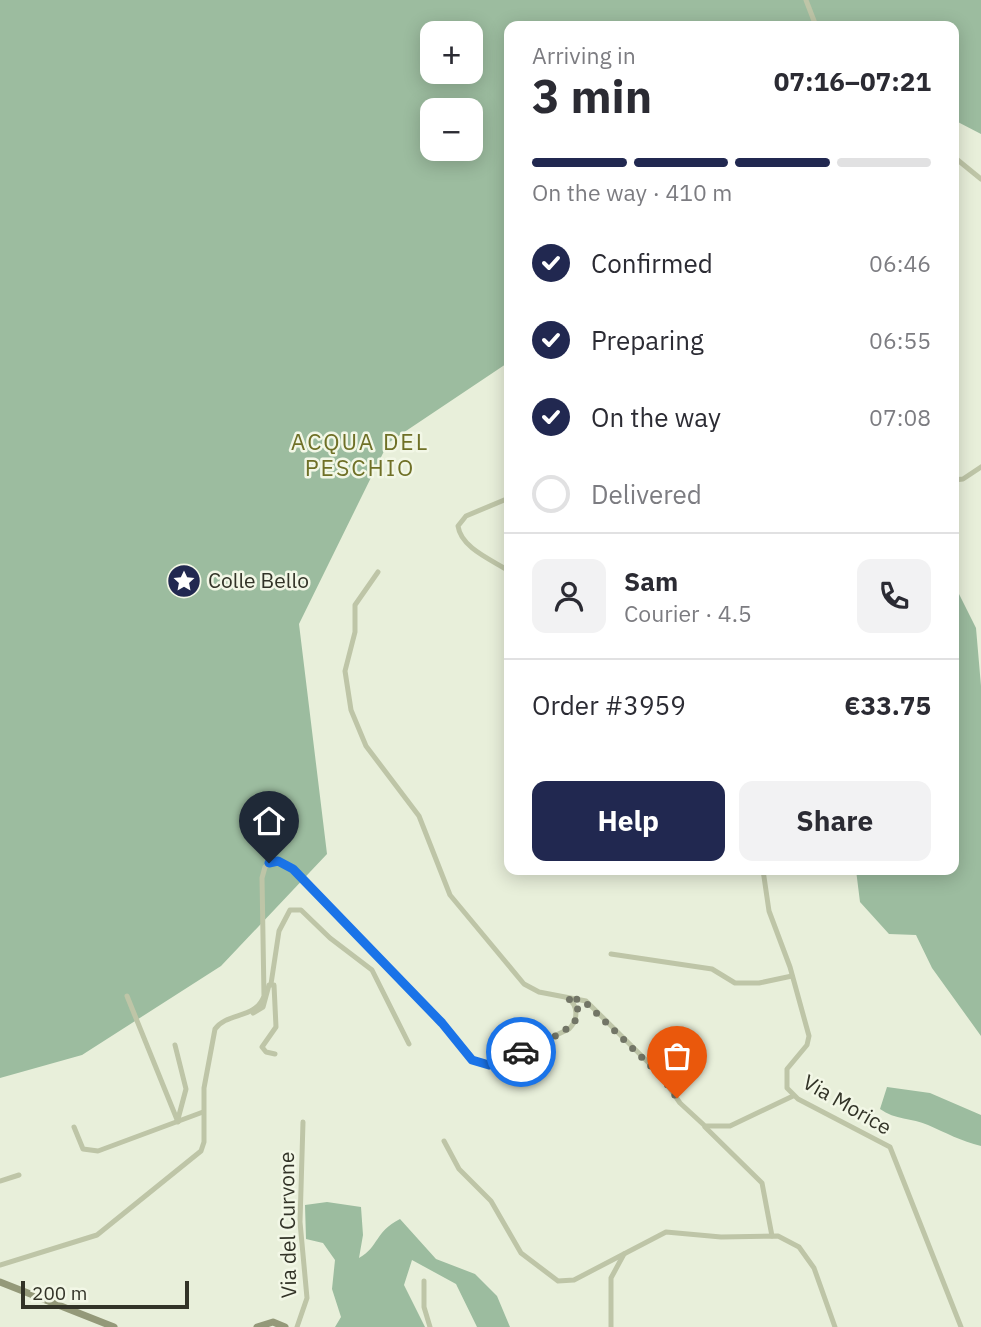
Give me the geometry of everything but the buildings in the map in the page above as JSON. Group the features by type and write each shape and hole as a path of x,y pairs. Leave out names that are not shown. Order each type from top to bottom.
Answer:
{"main road":[{"path":"0,1282 114,1327"},
{"path":"257,1327 269,1322 285,1327"}],"street":[{"path":"806,0 814,21"},
{"path":"959,161 981,179"},
{"path":"959,479 981,467"},
{"path":"504,500 466,516 458,528 472,548 504,568"},
{"path":"378,572 356,603 354,635 346,663 347,690 358,732 380,767 415,809 446,889 463,915 529,988 589,1004 662,1077 682,1104 760,1181 766,1197 772,1236"},
{"path":"247,1013 260,1005 264,996 262,878 266,866 276,861 293,869 442,1023 477,1063 495,1063 569,1029 576,1014 574,1003 567,998"},
{"name":"Via Morice","path":"764,875 770,914 809,1036 806,1046 786,1072 786,1083 793,1096 890,1147 961,1327"},
{"path":"0,1265 79,1243 100,1233 125,1210 198,1155 204,1142 203,1112 215,1029 220,1023 263,1007 271,984 283,919 290,910 300,910 330,938 370,968 408,1044"},
{"path":"611,954 715,969 735,983 759,984 792,976"},
{"path":"271,984 276,989 273,1006 276,1027 262,1047 265,1052 275,1054"},
{"path":"127,996 177,1122"},
{"path":"175,1045 186,1089 177,1122"},
{"path":"705,1126 730,1126 793,1096"},
{"path":"74,1127 81,1147 90,1151 104,1149 139,1133 203,1112"},
{"name":"Via del Curvone","path":"297,1327 307,1298 300,1222 303,1122"},
{"path":"444,1141 459,1169 491,1201 523,1256 563,1282 572,1281 668,1232 716,1237 786,1238 803,1251 819,1277 835,1327"},
{"path":"0,1181 19,1175"},
{"path":"611,1327 611,1278 625,1252"},
{"path":"424,1281 424,1311 430,1327"}],"green space":[{"path":"0,0 981,0 981,134 959,123 959,21 504,21 504,365 388,443 299,624 327,854 221,966 82,1055 0,1078"},
{"path":"959,594 976,628 981,686 981,1036 932,968 916,935 889,934 860,902 857,875 959,875"},
{"path":"887,1087 930,1093 981,1115 981,1146 880,1109"},
{"path":"327,1202 361,1207 363,1235 359,1258 371,1249 386,1229 400,1219 436,1259 475,1274 497,1296 510,1327 477,1327 456,1284 412,1260 404,1285 425,1327 335,1327 341,1317 332,1289 335,1260 323,1243 306,1239 305,1205"}],"way so far":[{"path":"521,1052 569,1029 575,1022 576,1009 574,1003 567,998 583,1000 662,1077 677,1098"}],"place":[{"name":"Colle Bello","path":"184,581"}],"district":[{"name":"ACQUA DEL PESCHIO","path":"360,455"}],"route":[{"path":"269,863 278,861 293,869 442,1023 472,1060 489,1065 521,1052"}]}
